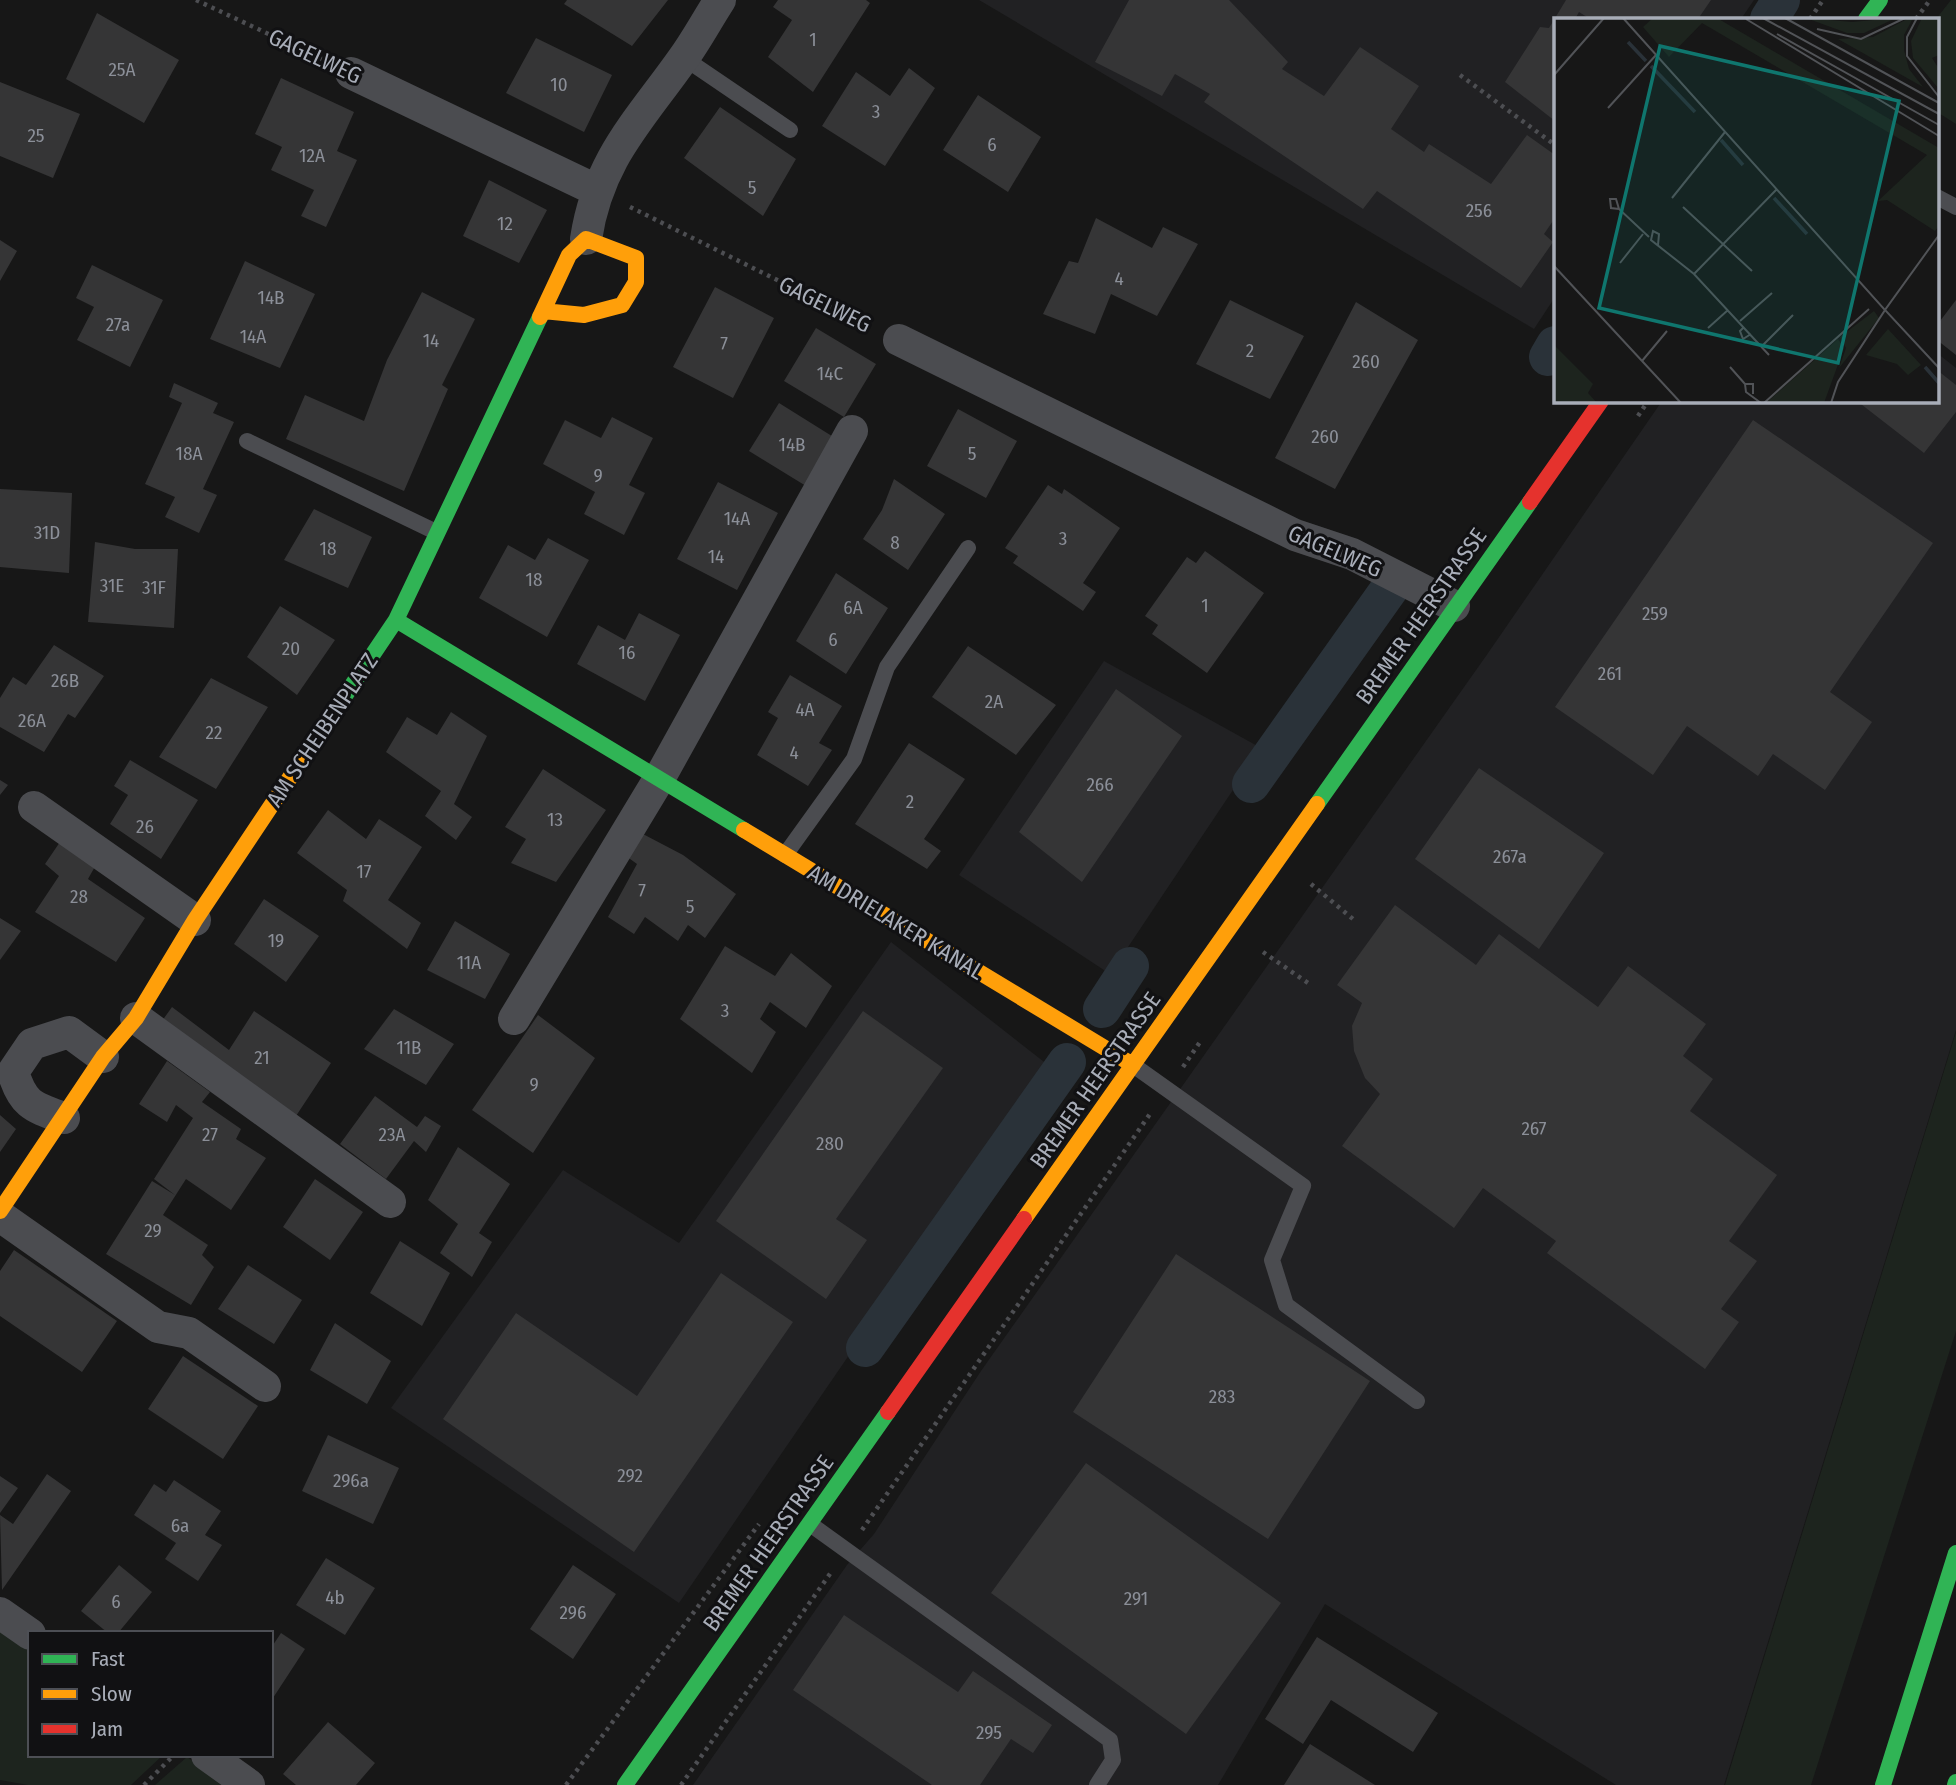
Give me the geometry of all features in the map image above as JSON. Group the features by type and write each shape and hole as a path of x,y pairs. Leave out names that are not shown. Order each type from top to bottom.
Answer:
{"main road":[{"path":"1867,18 1880,0"},
{"path":"543,311 584,315 622,305 636,282 636,258 606,244 586,239"},
{"name":"AM SCHEIBENPLATZ","path":"0,1214 103,1057 136,1018 195,920 396,620 569,255 586,239"},
{"name":"BREMER HEERSTRASSE","path":"625,1785 1600,402"},
{"name":"AM DRIELAKER KANAL","path":"396,620 1133,1065"},
{"path":"1883,1785 1956,1553"}],"street":[{"name":"AM SCHEIBENPLATZ","path":"586,239 598,191 618,146 684,58 720,0"},
{"name":"GAGELWEG","path":"351,73 598,191"},
{"name":"GAGELWEG","path":"899,340 1295,535 1352,554 1454,606"},
{"path":"514,1019 659,779 852,431"},
{"path":"34,807 195,920"},
{"path":"136,1018 390,1202"},
{"path":"64,1118 38,1109 21,1097 13,1072 32,1044 69,1032 103,1057"},
{"name":"AM SCHEIBENPLATZ","path":"0,1214 158,1327 189,1333 265,1386"},
{"path":"0,1613 28,1633"},
{"path":"210,1757 249,1785"}],"lane":[{"path":"684,58 790,130"},
{"path":"1938,198 1956,207"},
{"path":"247,441 436,532"},
{"path":"785,855 854,759 887,667 968,548"},
{"path":"1133,1065 1303,1186 1272,1259 1286,1305 1417,1401"},
{"path":"810,1524 1110,1740 1113,1760 1100,1784"}],"path":[{"name":"GAGELWEG","path":"196,0 351,73"},
{"path":"1811,18 1823,0"},
{"path":"1916,18 1930,0"},
{"path":"1460,75 1554,144"},
{"name":"GAGELWEG","path":"598,191 899,340"},
{"path":"1311,884 1353,919"},
{"path":"1262,952 1308,983"},
{"path":"144,1785 172,1757"}],"shaded area":[{"path":"979,0 1754,0 1742,18 1554,18 1554,299 1534,329"},
{"path":"1951,0 1956,0 1956,124 1938,113 1937,18"},
{"path":"1938,354 1956,368 1956,1030 1724,1785 1616,1785 1325,1604 1218,1785 693,1785 847,1565 874,1534 981,1371 1486,656 1661,402 1938,402"},
{"path":"1104,661 1261,748 1110,974 959,875"},
{"path":"891,942 1048,1065 679,1603 391,1408 563,1170 679,1243"},
{"path":"1956,1032 1956,1331 1811,1785 1725,1785"},
{"path":"0,1621 28,1641 28,1757 161,1757 131,1785 28,1785 0,1780"},
{"path":"187,1757 227,1785 155,1785"}],"building":[{"path":"567,0 668,0 632,46 564,4"},
{"path":"778,0 866,0 870,3 813,92 768,57 792,20 773,7"},
{"path":"1129,0 1229,0 1288,62 1282,69 1324,96 1360,47 1419,86 1391,129 1424,152 1429,144 1491,184 1527,135 1554,154 1554,219 1544,234 1553,242 1521,288 1377,191 1363,209 1204,102 1210,94 1175,74 1162,96 1095,62"},
{"path":"1566,0 1711,0 1699,18 1588,18 1579,12 1576,18 1555,18"},
{"path":"97,13 179,60 144,123 66,79"},
{"path":"1554,20 1554,120 1505,82 1540,27 1549,28"},
{"path":"536,38 612,75 584,132 506,93"},
{"path":"909,68 935,88 885,166 822,126 856,72 890,96"},
{"path":"281,78 354,112 337,151 357,160 326,227 301,216 314,190 271,170 282,147 255,134"},
{"path":"0,82 80,114 53,178 0,156"},
{"path":"978,95 1041,137 1008,192 943,150"},
{"path":"720,107 796,159 763,216 684,158"},
{"path":"489,180 547,210 519,263 463,236"},
{"path":"1096,218 1152,248 1163,227 1198,244 1157,316 1111,294 1095,334 1043,314 1069,261 1078,263"},
{"path":"0,240 17,251 0,281"},
{"path":"245,261 315,294 280,368 210,339"},
{"path":"92,265 163,300 130,367 77,340 94,307 76,298"},
{"path":"715,287 774,318 733,398 673,367"},
{"path":"422,292 475,319 442,385 448,389 404,491 286,439 305,395 364,421 387,360"},
{"path":"1230,300 1304,336 1270,399 1196,364"},
{"path":"1956,300 1956,355 1938,341 1938,324"},
{"path":"1356,302 1418,340 1335,489 1275,458"},
{"path":"816,328 876,364 844,417 784,381"},
{"path":"1938,371 1956,385 1956,412 1924,453 1858,402 1938,402"},
{"path":"174,383 218,403 213,413 234,422 203,489 217,495 199,533 165,517 175,497 145,484 182,403 169,397"},
{"path":"779,403 835,438 806,486 749,451"},
{"path":"958,409 1017,441 986,498 927,466"},
{"path":"612,417 653,438 629,485 645,493 624,535 584,514 595,492 543,464 565,420 601,438"},
{"path":"1753,420 1933,543 1830,692 1872,722 1825,790 1773,754 1758,776 1687,726 1653,775 1555,707"},
{"path":"894,479 945,514 908,570 863,539 882,510"},
{"path":"718,482 778,513 737,590 677,559"},
{"path":"1048,485 1062,494 1064,489 1120,528 1083,583 1096,592 1083,611 1013,563 1018,556 1005,548"},
{"path":"0,489 72,493 69,573 0,567"},
{"path":"314,509 372,537 348,588 284,560"},
{"path":"548,538 589,560 547,637 479,598 508,545 535,560"},
{"path":"95,542 135,549 178,549 174,628 88,622"},
{"path":"1205,551 1264,593 1207,673 1152,634 1158,625 1145,616 1187,557 1196,563"},
{"path":"836,573 888,608 846,674 796,641"},
{"path":"280,606 335,640 297,695 247,657"},
{"path":"639,613 680,635 645,701 577,664 598,625 625,640"},
{"path":"54,645 104,676 75,718 68,714 44,752 0,727 0,698 13,677 26,685"},
{"path":"968,646 1056,705 1016,755 932,697"},
{"path":"790,675 842,706 819,743 832,750 808,786 757,755 778,718 768,712"},
{"path":"211,678 268,707 216,789 159,757"},
{"path":"1116,689 1182,736 1082,882 1019,832"},
{"path":"451,712 487,736 454,804 472,817 456,840 425,816 441,791 386,752 407,717 437,735"},
{"path":"909,743 965,779 924,839 941,851 927,869 855,824"},
{"path":"130,760 198,800 161,859 110,824 128,795 114,786"},
{"path":"1479,768 1604,853 1539,949 1415,859"},
{"path":"543,769 606,810 556,882 511,863 526,839 505,827"},
{"path":"0,780 8,785 0,795"},
{"path":"328,810 366,839 379,819 422,847 388,900 421,923 407,949 343,901 347,890 297,853"},
{"path":"641,833 683,855 736,894 705,938 688,925 678,941 645,917 634,934 608,917 637,864 626,856"},
{"path":"62,839 97,863 88,879 145,918 116,962 35,912 59,876 45,864"},
{"path":"264,899 319,936 286,982 234,944"},
{"path":"1395,905 1476,965 1499,934 1598,1007 1628,966 1706,1024 1683,1056 1713,1079 1690,1111 1777,1175 1729,1241 1757,1261 1721,1309 1739,1322 1705,1369 1547,1253 1556,1241 1483,1188 1454,1228 1342,1146 1380,1094 1365,1078 1354,1051 1352,1026 1362,1003 1337,985"},
{"path":"0,918 21,931 0,960"},
{"path":"455,921 510,954 485,999 427,970"},
{"path":"725,946 775,976 791,953 832,986 806,1028 770,1002 760,1019 776,1032 752,1073 680,1019"},
{"path":"172,1007 229,1050 254,1011 331,1063 296,1116 157,1028"},
{"path":"394,1009 454,1044 426,1085 364,1049"},
{"path":"863,1011 943,1068 836,1219 867,1240 826,1299 716,1221"},
{"path":"538,1015 595,1058 533,1153 472,1110"},
{"path":"167,1061 210,1092 202,1102 241,1129 236,1139 266,1158 231,1210 186,1179 163,1215 208,1245 202,1255 214,1267 191,1305 106,1254 152,1181 175,1195 154,1179 193,1118 176,1105 167,1122 139,1104"},
{"path":"375,1096 417,1127 425,1116 441,1126 426,1152 414,1141 386,1179 340,1144"},
{"path":"0,1115 16,1129 0,1152"},
{"path":"458,1147 510,1184 479,1233 492,1242 472,1277 440,1253 458,1224 428,1200"},
{"path":"315,1179 363,1212 330,1260 283,1227"},
{"path":"400,1241 450,1273 422,1326 370,1293"},
{"path":"14,1250 117,1321 82,1372 0,1316 0,1271"},
{"path":"1176,1254 1370,1381 1268,1539 1073,1412"},
{"path":"248,1265 302,1300 274,1344 218,1309"},
{"path":"721,1273 793,1322 634,1552 443,1419 516,1313 637,1396"},
{"path":"335,1323 391,1361 367,1404 310,1370"},
{"path":"183,1356 258,1406 223,1459 148,1409"},
{"path":"328,1435 399,1468 373,1524 302,1491"},
{"path":"1086,1463 1281,1603 1186,1734 991,1593"},
{"path":"47,1474 71,1491 2,1590 0,1515 13,1524"},
{"path":"0,1476 18,1488 0,1513"},
{"path":"174,1480 221,1511 205,1535 222,1545 198,1581 165,1559 176,1543 134,1515 154,1484 166,1492"},
{"path":"326,1558 375,1588 345,1635 296,1605"},
{"path":"119,1565 152,1592 120,1631 106,1631 81,1611"},
{"path":"573,1565 616,1594 573,1659 530,1629"},
{"path":"844,1615 958,1692 973,1671 1052,1725 1033,1753 1011,1739 980,1785 932,1785 793,1690"},
{"path":"281,1633 305,1649 273,1698 273,1645"},
{"path":"1317,1637 1438,1713 1413,1752 1331,1700 1303,1744 1265,1719"},
{"path":"328,1722 375,1763 356,1785 296,1785 283,1774"},
{"path":"1310,1744 1375,1785 1284,1785"}],"waterway":[{"path":"1770,18 1781,0"},
{"path":"1548,357 1554,347"},
{"path":"1251,784 1390,588"},
{"path":"1102,1009 1130,966"},
{"path":"865,1348 1067,1062"}],"traffic: fast":[{"path":"1867,18 1880,0"},
{"path":"305,755 396,620 540,317"},
{"path":"1317,804 1530,502"},
{"path":"396,620 744,830"},
{"path":"625,1785 888,1412"},
{"path":"1883,1785 1956,1553"}],"traffic: slow":[{"path":"540,317 569,255 586,239 636,258 636,282 622,305 584,315 543,311"},
{"path":"0,1211 103,1057 136,1018 195,920 305,755"},
{"path":"1024,1219 1317,804"},
{"path":"744,830 1133,1065"}],"traffic: jam":[{"path":"1530,502 1600,402"},
{"path":"888,1412 1024,1219"}]}
